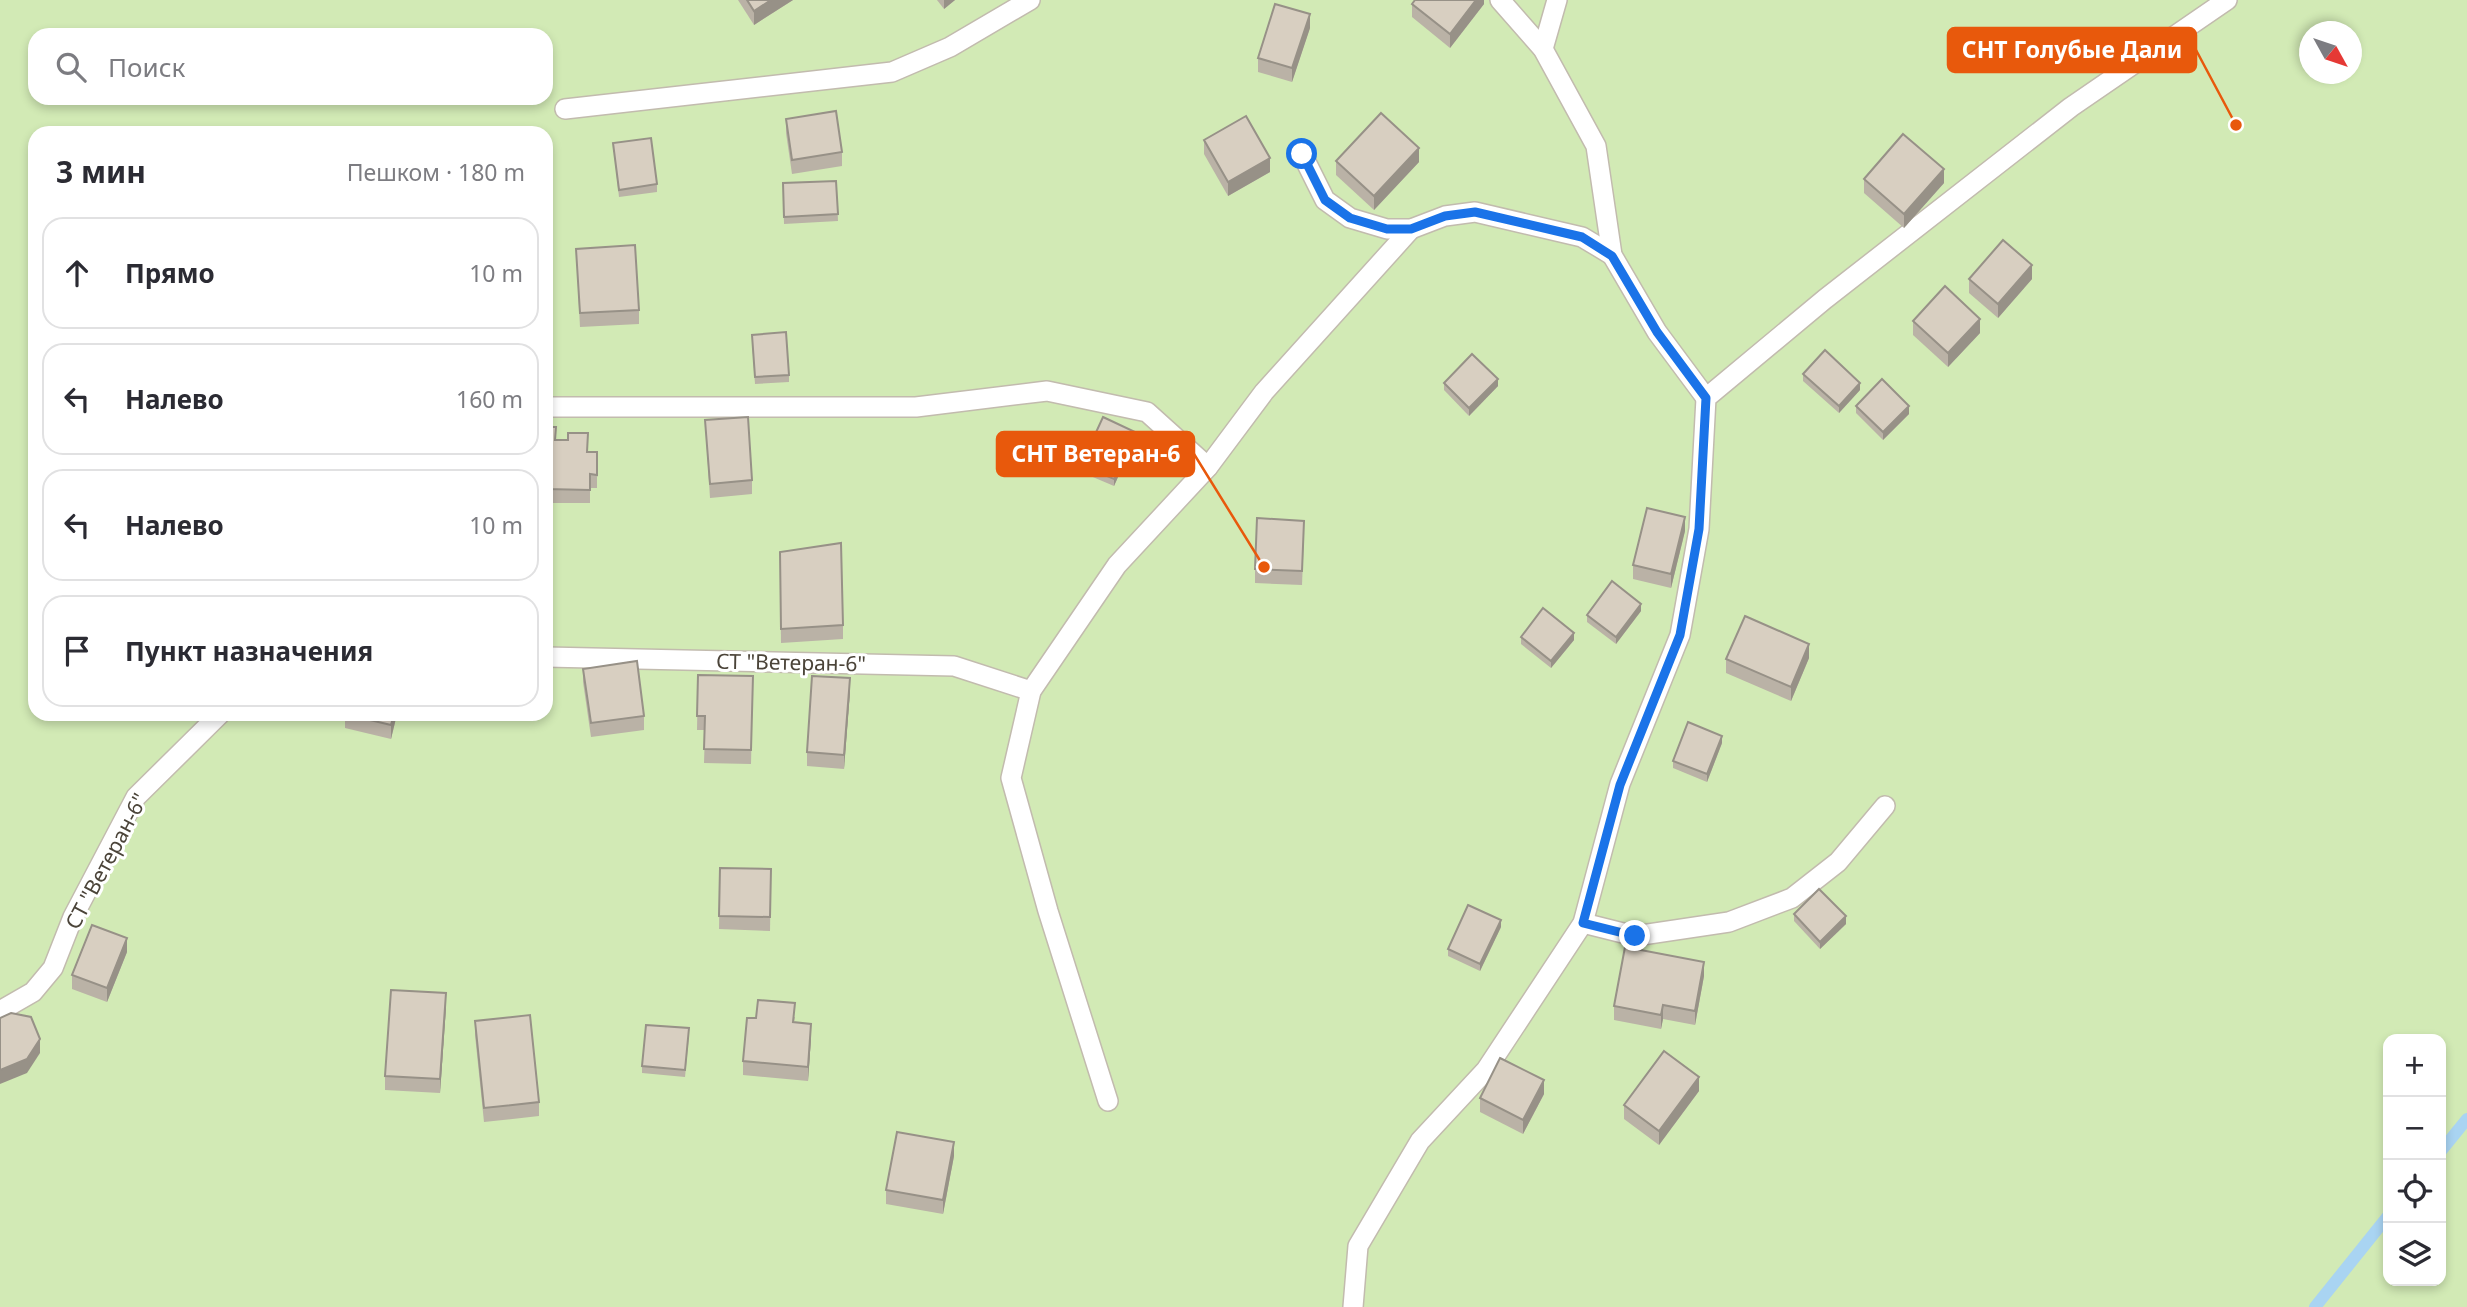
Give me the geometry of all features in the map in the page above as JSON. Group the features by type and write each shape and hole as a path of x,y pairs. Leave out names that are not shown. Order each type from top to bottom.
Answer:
{"lane":[{"path":"565,108 892,72 950,47 1030,0"},
{"path":"1353,1307 1358,1246 1420,1141 1486,1070 1583,923 1620,785 1680,635 1699,529 1706,398 1657,332 1612,256 1596,146 1543,49 1500,0"},
{"path":"1543,49 1557,0"},
{"path":"1706,398 1825,299 2071,107 2227,0"},
{"path":"1302,154 1325,200 1350,218 1387,229 1411,229 1445,216 1475,212 1582,237 1612,256"},
{"path":"1108,1101 1048,911 1011,778 1031,691 1117,565 1208,467 1264,392 1411,229"},
{"path":"553,407 916,407 1047,391 1147,412 1208,467"},
{"name":"СТ \"Ветеран-6\"","path":"553,657 954,666 1031,691"},
{"name":"СТ \"Ветеран-6\"","path":"0,1011 33,992 53,968 73,917 136,797 213,721"},
{"path":"1583,923 1635,936 1729,922 1792,898 1838,862 1885,806"}],"green space":[{"path":"0,0 2467,0 2467,1307 0,1307"}],"building":[{"path":"747,0 771,0 754,11"},
{"path":"1415,0 1476,0 1450,34 1412,4"},
{"path":"1275,4 1310,14 1292,68 1258,58"},
{"path":"836,111 842,152 792,160 786,119"},
{"path":"1381,113 1419,148 1374,196 1336,161"},
{"path":"1246,116 1270,158 1228,182 1204,140"},
{"path":"1903,134 1944,169 1904,214 1864,179"},
{"path":"651,138 657,184 619,190 613,143"},
{"path":"836,181 838,214 784,217 783,183"},
{"path":"2003,240 2032,265 1998,304 1969,279"},
{"path":"635,245 639,310 580,313 576,249"},
{"path":"1945,286 1980,319 1948,353 1913,321"},
{"path":"786,332 789,375 755,377 752,335"},
{"path":"1825,350 1860,383 1839,406 1803,374"},
{"path":"1472,354 1498,379 1469,408 1444,383"},
{"path":"1882,379 1909,406 1883,432 1856,406"},
{"path":"748,417 752,480 710,484 705,420"},
{"path":"1103,417 1135,432 1114,479 1081,465"},
{"path":"553,427 556,427 555,440 568,440 568,433 588,433 587,452 597,452 597,475 590,474 590,490 553,489"},
{"path":"1647,508 1685,517 1671,574 1633,565"},
{"path":"1257,518 1304,521 1302,571 1255,569"},
{"path":"841,543 843,625 781,629 780,552"},
{"path":"1612,581 1641,604 1616,637 1587,615"},
{"path":"1543,608 1574,633 1551,661 1521,637"},
{"path":"1745,616 1809,644 1791,687 1726,659"},
{"path":"637,661 644,716 591,723 583,669"},
{"path":"698,675 753,676 751,750 704,749 705,716 697,716"},
{"path":"812,676 850,678 844,755 807,752"},
{"path":"374,721 392,721 391,725"},
{"path":"1688,722 1722,736 1707,774 1673,761"},
{"path":"720,868 771,869 770,917 719,916"},
{"path":"1819,889 1846,916 1820,942 1794,914"},
{"path":"1468,905 1501,920 1480,964 1448,949"},
{"path":"92,925 127,938 107,988 72,975"},
{"path":"1625,947 1704,962 1695,1011 1663,1005 1661,1015 1614,1006"},
{"path":"391,990 446,993 440,1079 385,1076"},
{"path":"758,1000 795,1003 793,1022 811,1024 808,1067 743,1061 747,1018 756,1018"},
{"path":"11,1013 31,1017 40,1039 27,1059 0,1070 0,1018"},
{"path":"530,1015 539,1102 484,1108 475,1021"},
{"path":"646,1025 689,1028 685,1070 642,1066"},
{"path":"1664,1051 1699,1077 1659,1131 1624,1105"},
{"path":"1500,1058 1544,1080 1523,1120 1480,1098"},
{"path":"897,1132 954,1142 943,1200 886,1190"}],"waterway":[{"path":"2446,1145 2467,1119"},
{"path":"2315,1307 2383,1222"}],"place":[{"name":"СНТ Голубые Дали","path":"2236,125"},
{"name":"СНТ Ветеран-6","path":"1264,567"}],"route":[{"path":"1302,154 1325,200 1350,218 1387,229 1411,229 1445,216 1475,212 1582,237 1612,256 1657,332 1706,398 1699,529 1680,635 1620,785 1583,923 1635,936"}]}
